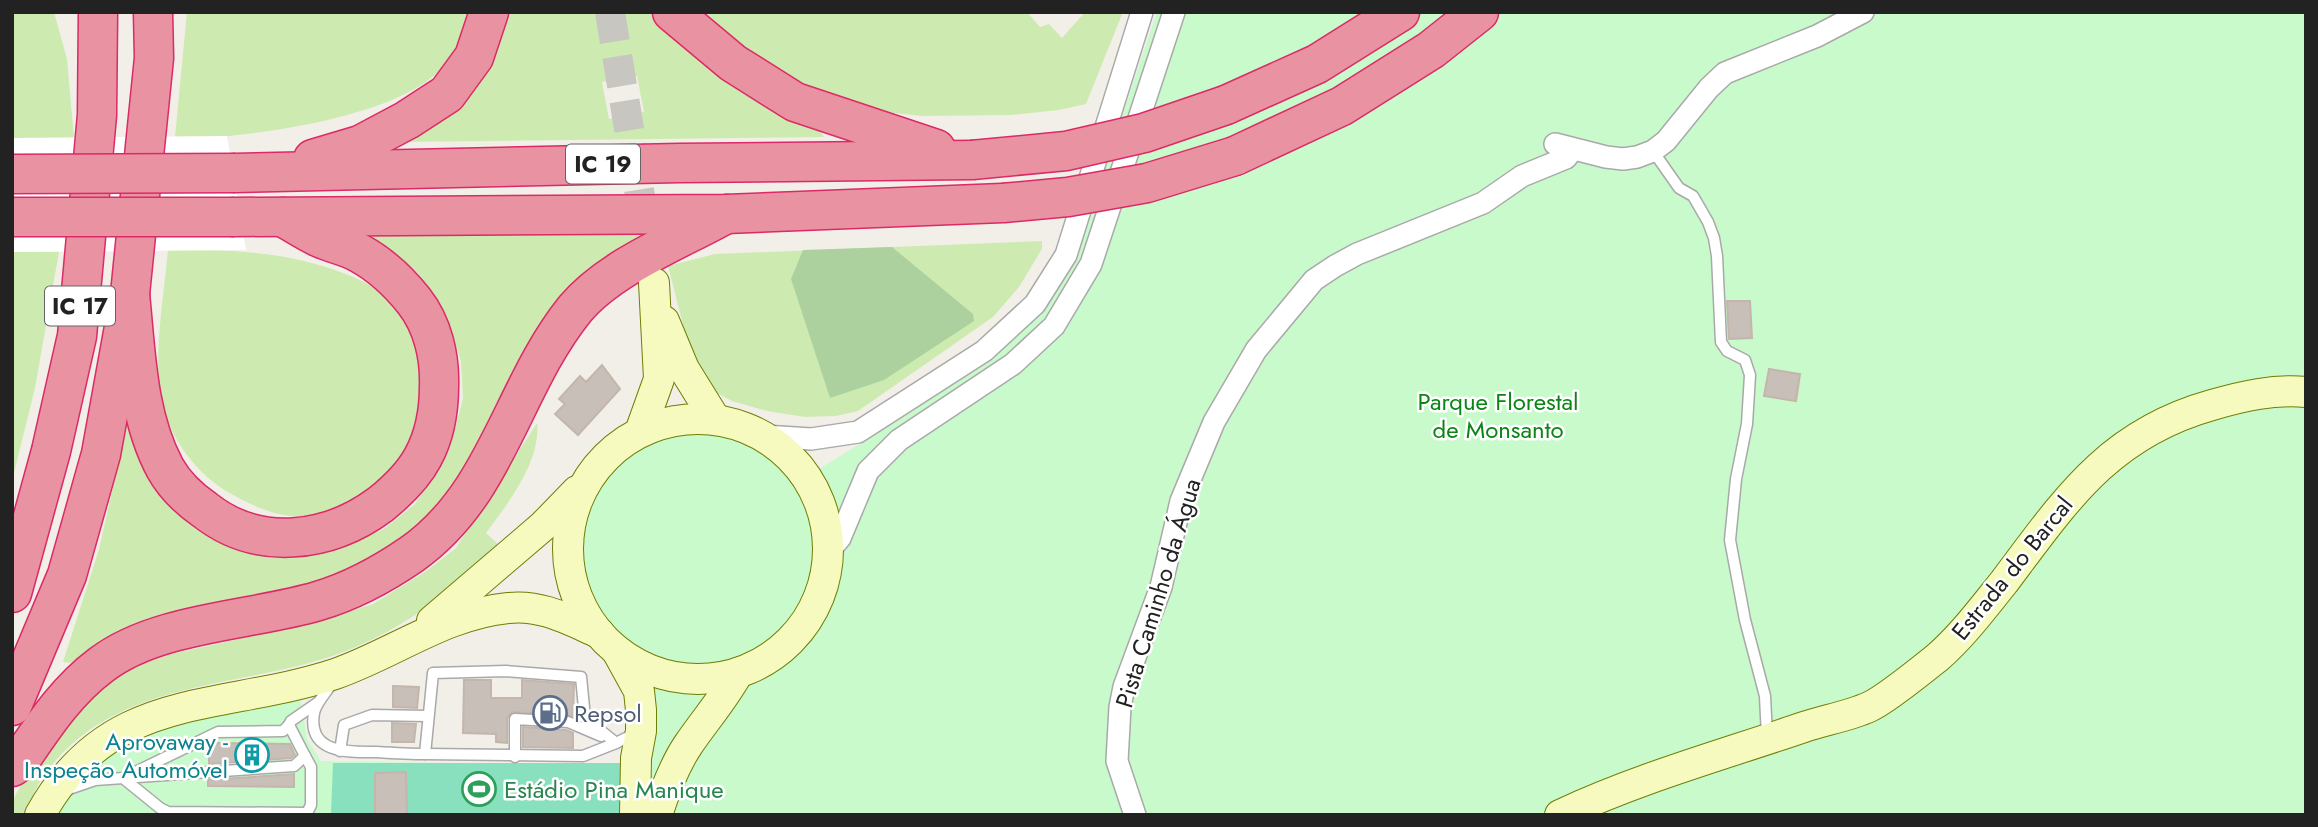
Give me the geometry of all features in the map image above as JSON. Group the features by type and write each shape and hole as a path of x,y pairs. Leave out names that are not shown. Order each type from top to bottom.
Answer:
{"highway":[{"path":"70,12 97,114"},
{"name":"IC 17","path":"12,593 51,451 77,336 97,114 98,12"},
{"name":"IC 17","path":"12,706 67,575 102,454 130,294 154,58 153,12"},
{"path":"154,58 166,12"},
{"path":"235,173 303,162 360,145 407,120 447,94 474,57 489,12"},
{"path":"673,12 733,63 795,102 972,160"},
{"name":"IC 19","path":"12,174 235,173 665,163 972,160 1066,151 1144,134 1226,105 1317,64 1400,12"},
{"name":"IC 19","path":"12,217 726,214 1003,203 1068,197 1147,183 1235,156 1342,106 1431,50 1479,12"},
{"path":"12,767 19,762 51,715 80,682 102,664 129,649 153,639 192,629 317,601 355,587 415,552 441,530 485,472 548,349 589,294 638,260 726,214"},
{"path":"130,294 147,424 162,462 177,486 214,517 255,534 278,539 301,538 348,525 388,498 409,479 422,459 437,416 440,370 436,347 416,304 380,266 358,252 321,238 283,217"}],"street":[{"path":"764,436 811,439 858,432 984,351 1035,304 1066,255 1142,12"},
{"path":"829,551 840,538 869,471 898,440 1013,364 1054,326 1091,264 1174,12"},
{"path":"1653,151 1666,141 1709,88 1725,73 1817,36 1863,12"},
{"name":"Pista Caminho da Água","path":"1135,815 1117,761 1124,687 1161,587 1181,501 1214,422 1256,350 1314,280 1335,266 1357,254 1483,203 1522,176 1566,158 1563,147 1623,159 1653,151"},
{"path":"639,432 659,379 656,294 684,369 715,419"},
{"name":"Estrada do Barcal","path":"1560,815 1605,793 1871,706 1938,657 1973,622 2074,491 2097,467 2128,443 2166,420 2203,407 2248,394 2306,391"},
{"path":"45,805 78,763 127,726 189,705 286,688 337,673 473,614 509,608 552,612 608,642 638,664 662,674 687,679 738,673 779,652 796,636 810,617 827,574 829,551 825,517 812,485 799,466 783,449 764,436 740,425 715,419 664,423 639,432 615,451 543,526 413,638"},
{"path":"587,480 572,513 568,564 573,589 584,612 608,642 639,691 629,737 636,758 635,815"},
{"path":"657,815 677,765 689,744 723,700 738,673"}],"lane":[{"path":"1653,151 1679,188 1693,196 1708,222 1717,256 1721,342 1727,351 1745,360 1750,375 1747,424 1736,479 1730,540 1745,620 1765,696 1767,740"},
{"path":"425,754 433,673 506,671 582,677 585,718 629,737"},
{"path":"337,673 314,713 316,734 326,746 340,751 515,757 583,756 629,737"},
{"path":"123,778 218,732 283,731 291,721 319,702"},
{"path":"340,751 344,725 372,715 427,716"},
{"path":"515,757 515,719 568,722 629,737"},
{"path":"123,778 160,808 168,811 307,813 311,805 311,767 289,725"},
{"path":"45,805 95,780 295,766 305,756"}],"green space":[{"path":"12,12 54,12 67,59 74,138 12,138"},
{"path":"187,12 469,12 457,46 445,65 427,81 375,107 282,129 223,137 175,137"},
{"path":"498,12 650,12 695,50 815,124 824,137 399,142","holes":["637,76 644,112 609,119 602,82"]},
{"path":"691,12 1027,12 1040,27 1049,24 1062,38 1085,12 1123,12 1086,104 1010,115 923,116 873,111 788,80"},
{"name":"Parque Florestal de Monsanto","path":"1157,12 2306,12 2306,815 44,815 137,729 300,695 307,739 321,761 638,766 645,714 570,596 564,579 560,550 562,537 581,498 614,454 655,428 675,422 696,420 738,429 777,449 809,475 907,415 989,360 1083,233"},
{"path":"653,231 445,503 379,558 306,586 115,633 71,663 63,662 99,549 128,421 151,466 283,556 331,550 384,529 415,504 444,460 455,429 463,398 461,362 450,325 433,293 416,271 374,242 369,235"},
{"path":"1042,241 1042,249 1019,287 993,317 858,411 836,416 805,417 767,411 732,401 713,391 689,348 668,266 715,254"},
{"path":"892,247 973,314 974,321 884,380 830,398 791,279 803,250"},
{"path":"168,250 252,252 313,263 367,284 396,308 416,343 423,382 413,440 393,471 379,485 345,506 327,512 309,516 281,515 233,495 214,482 192,461 182,449 168,422 158,376"},
{"path":"12,252 59,252 35,388 12,481"},
{"path":"537,423 537,438 528,467 513,495 486,533 502,548 444,595 384,634 338,654 301,665 183,690 110,718 78,739 45,774 22,815 12,815 12,801 36,759 96,689 135,667 171,654 316,622 373,604 425,572 456,548"},
{"name":"Estádio Pina Manique","path":"333,763 626,763 626,815 331,815"}],"pier":[{"path":"227,136 246,250 12,252 12,138"}],"building":[{"path":"1727,301 1750,301 1752,338 1729,339"},
{"path":"602,365 620,389 578,435 555,414 565,404 559,399 580,376 586,382"},
{"path":"1769,369 1800,374 1796,401 1764,396"},
{"path":"464,680 491,680 491,698 522,698 522,680 574,684 573,716 512,712 507,718 507,743 496,742 496,734 463,733"},
{"path":"393,686 419,687 417,708 393,707"},
{"path":"392,723 416,724 414,742 392,742"},
{"path":"523,727 566,730 573,733 573,748 523,747"},
{"path":"290,744 295,755 291,758 209,764 209,745"},
{"path":"406,772 407,815 375,815 375,773"},
{"path":"294,774 294,787 208,786 208,780"}],"tunnel":[{"path":"610,12 646,233"}],"place":[{"name":"Repsol","path":"550,713"},
{"name":"Aprovaway - Inspeção Automóvel","path":"252,755"},
{"name":"Estádio Pina Manique","path":"479,789"}]}
